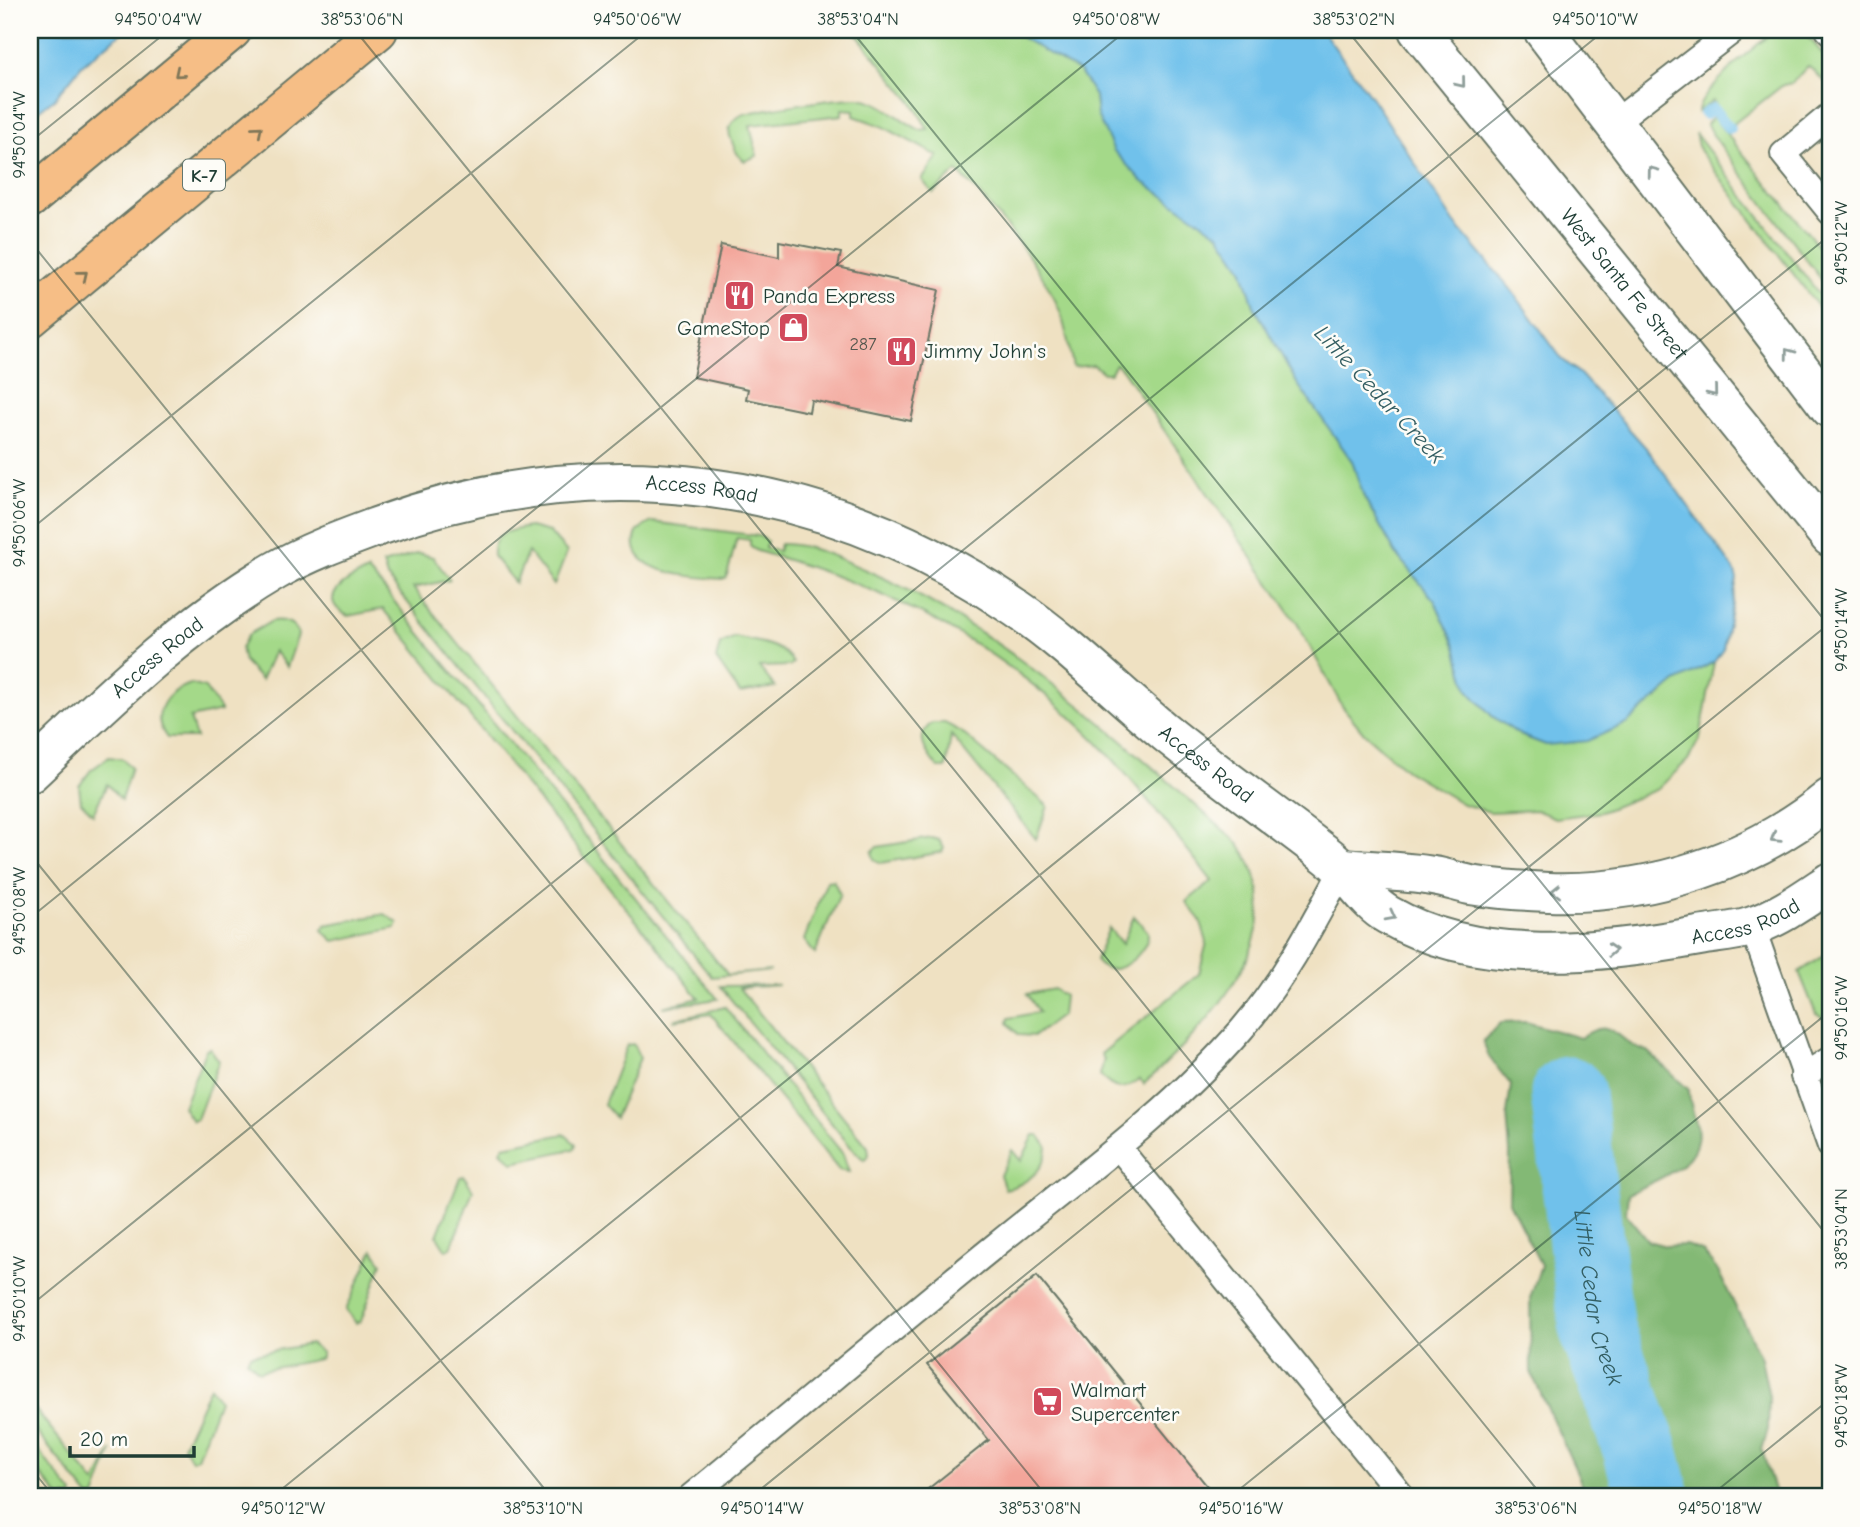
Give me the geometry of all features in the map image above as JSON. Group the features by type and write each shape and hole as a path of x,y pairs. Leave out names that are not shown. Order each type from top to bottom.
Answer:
{"highway":[{"path":"30,198 232,30"},
{"name":"K-7","path":"30,318 378,30"}],"street":[{"name":"West Santa Fe Street","path":"1418,30 1830,537"},
{"path":"1543,30 1830,408"},
{"name":"Access Road","path":"30,773 185,630 277,570 337,542 425,509 510,489 608,481 682,483 745,492 848,520 953,568 1019,610 1166,733 1343,868 1383,912 1436,937 1539,954 1634,948 1752,926 1830,882"},
{"path":"1343,868 1433,876 1470,885 1550,892 1629,888 1694,872 1760,847 1802,821 1830,798"}],"lane":[{"path":"1615,122 1734,30"},
{"path":"1830,115 1783,154 1830,212"},
{"path":"690,1497 891,1329 1119,1148 1206,1070 1244,1027 1288,969 1343,868"},
{"path":"1752,926 1830,1146"},
{"path":"1803,1076 1830,1059"},
{"path":"1119,1148 1403,1497"}],"green space":[{"path":"853,30 1009,30 1080,72 1095,96 1097,115 1219,234 1242,268 1254,306 1297,383 1352,461 1364,497 1396,554 1435,601 1456,647 1468,690 1492,716 1520,735 1546,745 1657,699 1676,681 1714,662 1700,738 1688,760 1658,789 1601,812 1555,818 1536,810 1490,812 1463,804 1406,770 1364,733 1342,706 1297,623 1122,369 1116,364 1110,373 1104,373 1094,365 1073,367 1061,316 1041,274 999,218 957,171 933,193 922,180 938,156 882,126 854,116 854,110 842,109 842,115 750,125 757,156 745,161 738,154 729,132 734,120 740,116 817,102 849,98 867,100 883,106 920,130 928,129 912,102"},
{"path":"1779,30 1798,30 1809,37 1830,63 1830,86 1808,66 1792,83 1783,85 1732,125 1713,101 1698,112 1719,80 1746,54"},
{"path":"1713,117 1830,260 1830,291 1717,141 1706,124"},
{"path":"1695,133 1830,308 1830,322 1699,150"},
{"path":"652,522 759,536 767,541 765,548 778,551 780,544 813,549 918,595 967,624 1061,690 1236,841 1255,874 1260,908 1254,941 1240,973 1219,1005 1144,1084 1140,1079 1129,1086 1114,1087 1100,1075 1104,1059 1101,1054 1199,974 1207,942 1200,920 1186,902 1212,881 1111,757 1073,719 1033,685 949,628 857,584 757,551 750,546 750,540 737,538 726,579 665,571 650,565 639,556 635,545 638,530"},
{"path":"530,527 549,532 567,552 554,585 528,552 515,583 493,556 493,548 499,537 509,531"},
{"path":"419,553 433,557 450,580 413,588 728,975 771,971 712,977 387,577 383,564"},
{"path":"368,571 718,999 663,1007 699,998 383,609 348,616 333,602 338,589 352,578"},
{"path":"272,621 289,623 295,627 298,635 287,667 274,651 261,680 244,662 241,648 248,635"},
{"path":"735,637 767,644 788,656 793,663 790,666 759,667 775,687 740,693 716,659 720,644"},
{"path":"191,684 205,688 221,711 190,718 196,738 167,738 159,721 162,705 174,693"},
{"path":"932,723 945,723 960,731 1048,806 1036,839 951,735 946,768 938,768 926,751 923,740 926,728"},
{"path":"109,757 123,759 131,768 121,800 107,784 93,814 81,802 79,786 91,770"},
{"path":"932,838 939,840 944,848 942,852 881,863 874,859 872,852 877,847"},
{"path":"833,880 840,894 815,954 804,940 827,881"},
{"path":"385,914 398,923 396,928 334,941 322,930 325,925"},
{"path":"1134,916 1148,932 1143,949 1119,968 1102,967 1096,960 1109,928 1122,944"},
{"path":"1830,952 1830,1022 1816,1014 1799,972"},
{"path":"779,985 739,988 868,1147 869,1155 864,1160 720,986"},
{"path":"1054,989 1064,996 1062,1015 1034,1036 1019,1035 1008,1023 1009,1018 1039,1012 1027,994"},
{"path":"725,1007 843,1154 849,1172 839,1170 711,1014 673,1020"},
{"path":"1526,1022 1580,1038 1602,1028 1610,1030 1637,1048 1647,1051 1689,1090 1697,1127 1697,1141 1693,1152 1675,1170 1628,1194 1626,1214 1648,1241 1666,1246 1686,1245 1702,1251 1718,1271 1761,1358 1769,1396 1768,1429 1762,1450 1776,1497 1588,1497 1531,1372 1530,1298 1541,1265 1509,1202 1510,1152 1507,1114 1511,1085 1489,1057 1483,1041 1500,1023"},
{"path":"633,1044 640,1058 615,1118 604,1104 627,1045"},
{"path":"210,1048 219,1061 197,1119 192,1121 183,1107 206,1049"},
{"path":"564,1134 576,1144 574,1149 513,1162 501,1151 504,1146"},
{"path":"1034,1135 1039,1135 1047,1146 1044,1161 1028,1179 1005,1189 1000,1175 1012,1150 1021,1161"},
{"path":"464,1176 473,1190 451,1248 446,1250 437,1236 460,1177"},
{"path":"373,1250 382,1263 361,1321 356,1323 346,1310"},
{"path":"310,1344 322,1353 320,1359 259,1371 247,1360 250,1355"},
{"path":"210,1386 219,1400 197,1458 192,1460 183,1446"},
{"path":"30,1403 95,1483 112,1450 95,1497 89,1497 30,1424"},
{"path":"30,1440 73,1494 72,1497 59,1497 30,1462"}],"water":[{"path":"33,30 125,30 82,65 55,98 30,117 30,33"},
{"path":"1009,30 1322,30 1374,101 1455,224 1510,288 1562,359 1581,375 1647,449 1734,569 1737,579 1723,649 1714,662 1676,682 1626,724 1587,741 1546,745 1520,735 1492,716 1468,690 1456,647 1435,601 1396,554 1364,497 1352,461 1297,383 1254,306 1242,268 1219,234 1142,181 1114,151 1097,115 1095,96 1080,72"}],"building":[{"path":"779,241 841,253 838,267 939,290 911,421 811,400 809,412 746,399 748,389 693,377 721,245 779,257"},
{"name":"Walmart Supercenter","path":"1037,1276 1216,1497 918,1497 989,1440 927,1365"}],"waterway":[{"path":"1705,114 1713,109 1729,128"},
{"name":"Little Cedar Creek","path":"1568,1094 1597,1330 1640,1448 1653,1497"}],"place":[{"name":"Panda Express","path":"740,296"},
{"name":"GameStop","path":"793,328"},
{"name":"Jimmy John's","path":"901,351"},
{"name":"Walmart Supercenter","path":"1048,1402"}]}
